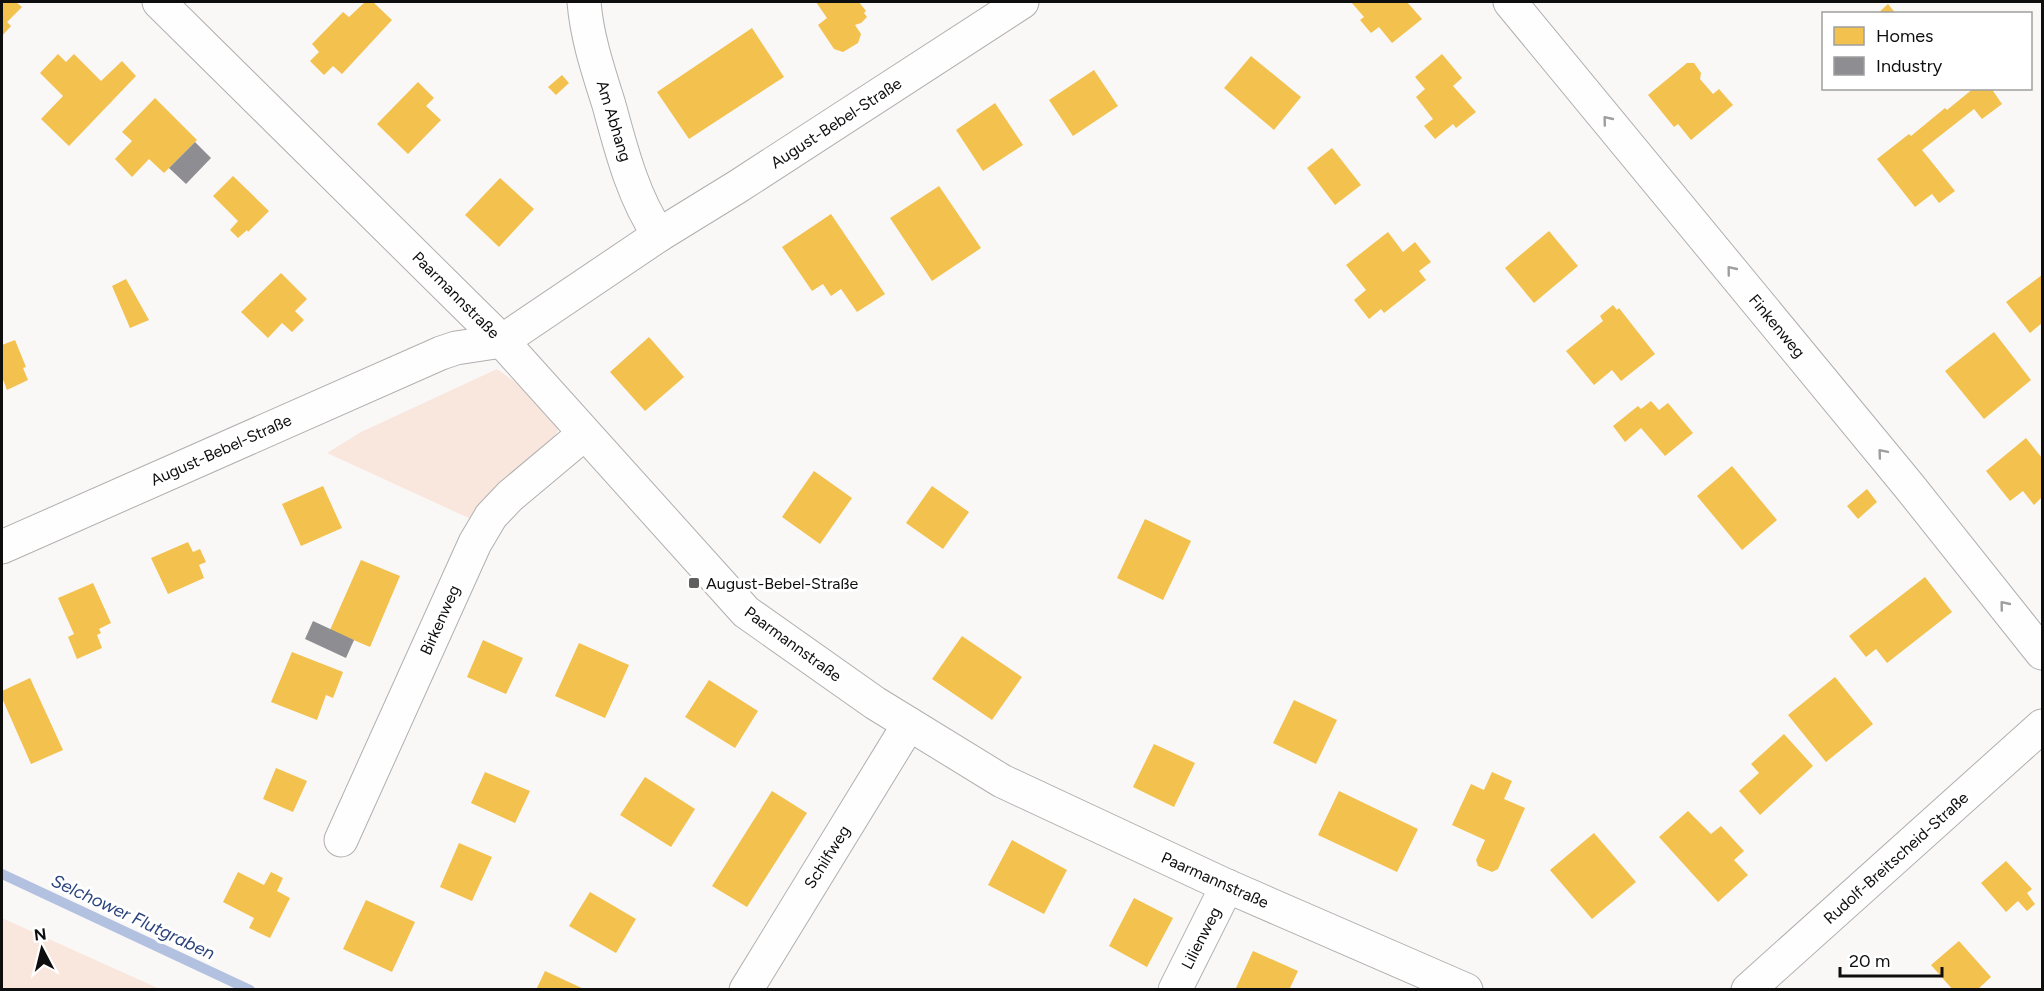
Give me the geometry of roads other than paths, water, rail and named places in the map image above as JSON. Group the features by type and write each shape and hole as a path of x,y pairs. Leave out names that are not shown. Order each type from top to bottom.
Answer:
{"street":[{"name":"Paarmannstraße","path":"159,2 502,341 746,612 818,664 909,724 1002,781 1227,886 1466,990"},
{"name":"Am Abhang","path":"584,2 587,30 618,140 648,220 659,235"},
{"name":"August-Bebel-Straße","path":"2,547 441,353 456,348 502,341 659,235 1022,2"},
{"name":"Finkenweg","path":"1510,2 1909,486 2043,653"},
{"name":"Birkenweg","path":"341,840 475,543 491,516 510,496 584,434"},
{"name":"Schilfweg","path":"746,990 909,724"},
{"name":"Rudolf-Breitscheid-Straße","path":"1748,990 2043,726"},
{"name":"Lilienweg","path":"1174,990 1227,886"}],"waterway":[{"name":"Selchower Flutgraben","path":"2,874 250,990"}],"place":[{"name":"August-Bebel-Straße","path":"694,583"}]}
